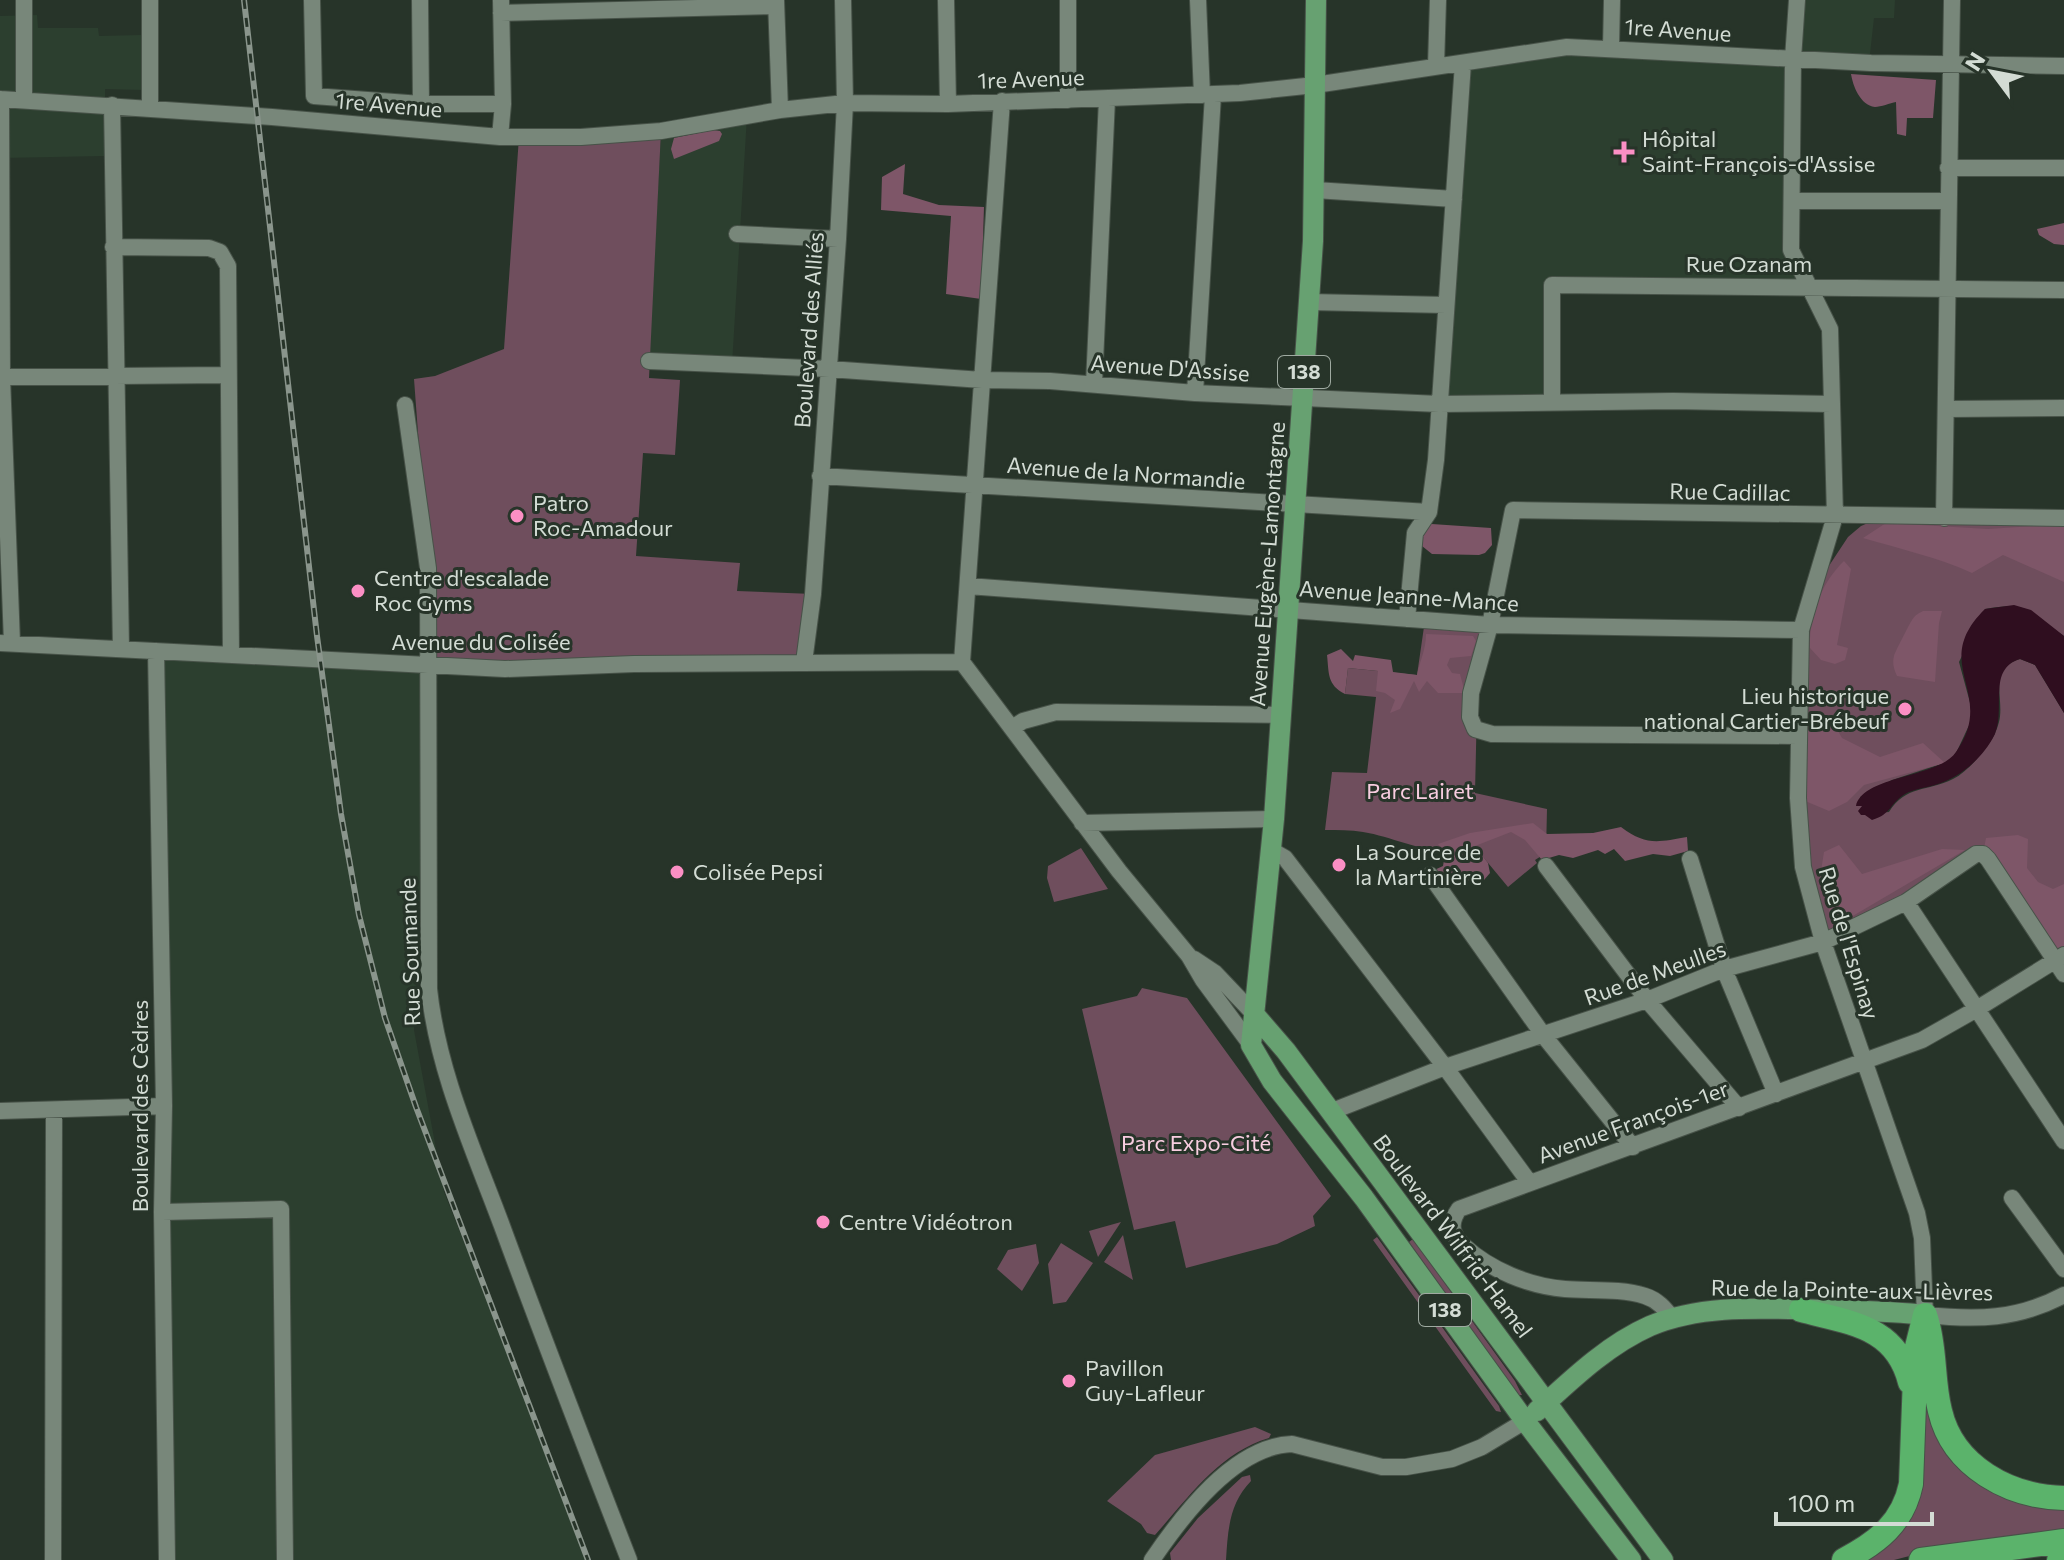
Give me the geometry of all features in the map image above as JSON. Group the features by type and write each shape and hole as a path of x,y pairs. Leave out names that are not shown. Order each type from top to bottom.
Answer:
{"highway":[{"path":"1801,1310 1859,1326 1890,1343 1904,1361 1914,1400"},
{"path":"1844,1560 1886,1533 1908,1500 1916,1351 1925,1315"},
{"path":"1925,1315 1933,1341 1940,1412 1950,1437 1962,1454 1980,1471 2002,1484 2026,1493 2064,1498"},
{"path":"1921,1560 2064,1541"}],"main road":[{"name":"138","path":"1315,85 1316,0"},
{"name":"Avenue Eugène-Lamontagne","path":"1251,1045 1282,715 1315,190 1315,85"},
{"name":"Boulevard Wilfrid-Hamel","path":"1254,1014 1286,1051 1663,1560"},
{"name":"Boulevard Wilfrid-Hamel","path":"1251,1045 1272,1081 1364,1198 1525,1421 1631,1560"},
{"name":"Rue de la Pointe-aux-Lièvres","path":"1525,1421 1602,1355 1649,1327 1700,1311 1801,1310 1925,1315"}],"street":[{"path":"24,0 24,100"},
{"path":"150,0 150,109"},
{"name":"1re Avenue","path":"312,0 314,96 421,104 503,104"},
{"path":"420,0 421,104"},
{"name":"Boulevard des Alliés","path":"804,662 813,594 838,239 845,103 843,0"},
{"path":"946,0 948,104"},
{"path":"1068,0 1068,100"},
{"path":"1195,393 1208,95 1198,0"},
{"path":"1436,66 1438,0"},
{"path":"1611,48 1612,0"},
{"name":"Rue de l'Espinay","path":"1797,0 1793,59 1791,250 1830,329 1835,516 1801,630 1798,736 1803,867 1823,942 1917,1213 1922,1238 1925,1315"},
{"path":"1944,518 1952,0"},
{"path":"500,137 503,104 501,7 776,3 780,110"},
{"name":"1re Avenue","path":"1,99 112,105 500,137 621,135 845,103 948,104 1208,95 1315,85 1567,47 1793,59 2064,66"},
{"path":"1407,619 1415,533 1429,512 1436,460 1463,63"},
{"path":"1,99 1,377 6,643"},
{"path":"1094,384 1107,99"},
{"path":"962,662 1002,101"},
{"path":"112,105 121,649"},
{"path":"1948,168 2064,168"},
{"path":"1315,190 1454,199"},
{"path":"1792,201 1947,201"},
{"path":"737,234 838,239"},
{"path":"113,247 209,248 220,252 228,266 231,655"},
{"name":"Rue Ozanam","path":"1552,402 1552,285 2064,290"},
{"path":"1309,302 1446,305"},
{"name":"Avenue D'Assise","path":"649,361 1439,404 1831,404"},
{"path":"1,377 227,375"},
{"name":"Rue Soumande","path":"405,405 428,568 429,974 433,1028 447,1077 629,1560"},
{"path":"1947,409 2064,408"},
{"name":"Avenue de la Normandie","path":"820,476 1429,512"},
{"name":"Rue Cadillac","path":"1490,625 1513,510 2064,518"},
{"name":"Avenue Jeanne-Mance","path":"968,586 1490,625 1801,630"},
{"path":"1490,625 1471,693 1472,725 1482,733 1798,736"},
{"name":"Avenue du Colisée","path":"6,643 505,669 601,664 962,662"},
{"name":"Boulevard des Cèdres","path":"156,651 164,1106 162,1212 167,1560"},
{"name":"Boulevard Wilfrid-Hamel","path":"962,662 1082,823 1189,956 1251,1045"},
{"path":"1012,728 1023,721 1056,712 1282,715"},
{"path":"1082,823 1274,819"},
{"path":"1271,850 1285,858 1529,1182"},
{"name":"Rue de Meulles","path":"1330,1112 1445,1067 1647,1000 1724,969 1823,942 1906,902 1976,854 1983,854 2061,963"},
{"path":"1690,859 1724,969 1776,1094"},
{"path":"1546,866 1647,1000 1739,1108"},
{"path":"1430,875 1544,1036 1633,1147"},
{"path":"1906,902 2064,1141"},
{"name":"Boulevard Wilfrid-Hamel","path":"1189,956 1215,973 1254,1014"},
{"name":"Avenue François-1er","path":"1673,1319 1656,1301 1645,1296 1564,1289 1514,1277 1472,1254 1457,1240 1452,1223 1459,1209 1922,1040 2061,963"},
{"path":"0,1111 164,1106"},
{"path":"53,1560 54,1111"},
{"path":"2012,1198 2064,1269"},
{"path":"162,1212 281,1209 285,1560"},
{"name":"Rue de la Pointe-aux-Lièvres","path":"1925,1315 2003,1317 2041,1307 2064,1295"},
{"path":"1152,1560 1171,1531 1213,1485 1231,1469 1280,1444 1292,1444 1382,1467 1406,1467 1452,1459 1482,1447 1525,1421"}],"shaded area":[{"name":"Hôpital Saint-François-d'Assise","path":"1797,0 1895,0 1894,18 1874,18 1869,63 1793,59 1791,249 1809,286 1553,285 1552,402 1439,404 1463,63 1515,54 1792,59"},
{"path":"37,15 38,28 98,28 99,36 141,35 144,90 105,89 105,156 0,158 0,16"},
{"path":"1851,74 1936,80 1933,118 1907,118 1906,136 1897,134 1896,102 1875,107 1865,103"},
{"path":"747,116 732,365 649,361 661,131"},
{"path":"713,130 722,134 719,141 674,159 671,149 674,138"},
{"path":"905,164 903,194 939,205 984,207 981,299 946,294 951,216 881,210 882,177"},
{"path":"2064,223 2064,245 2054,244 2039,235 2037,229"},
{"path":"1417,523 1491,528 1492,545 1479,555 1432,554 1422,546"},
{"path":"1886,523 1988,529 2064,524 2064,582 2003,555 1972,573 1863,538"},
{"path":"1844,561 1851,569 1837,645 1848,648 1845,660 1835,664 1821,660 1810,648 1810,636 1818,601 1829,579"},
{"path":"2014,605 2031,610 2064,636 2064,713 2035,665 2020,659 2010,664 2000,681 1995,734 1977,759 1953,777 1905,794 1879,818 1872,820 1861,815 1858,811 1862,806 1856,806 1872,788 1934,767 1956,752 1967,731 1970,713 1962,663 1962,647 1969,629 1985,609"},
{"path":"1923,611 1942,611 1935,682 1897,676 1893,661 1908,627 1915,616"},
{"path":"1426,634 1473,636 1476,641 1471,656 1450,658 1447,665 1452,673 1460,674 1465,693 1438,693 1427,681 1419,692 1414,681 1400,709 1390,713 1395,700 1376,691 1378,671 1348,668 1345,694 1332,682 1327,655 1341,649 1353,661 1355,655 1391,660 1393,672 1417,675"},
{"path":"156,651 428,666 414,1030 444,1192 586,1560 168,1560"},
{"path":"1830,717 1842,738 1880,757 1923,743 1945,763 1864,785 1847,802 1829,811 1798,798 1798,719"},
{"path":"1533,823 1547,834 1593,833 1621,827 1645,840 1687,837 1688,851 1670,856 1653,854 1625,861 1614,849 1605,854 1598,850 1573,858 1559,855 1542,860 1525,840 1511,832 1475,846 1488,863 1490,873 1484,880 1459,881 1447,887 1430,872 1443,866 1445,854 1438,844 1470,833"},
{"path":"2018,835 2028,839 2027,868 2038,882 2053,889 2064,884 2064,955 2055,961 1983,854 1986,838"},
{"path":"1839,845 1862,874 1942,849 1965,850 1851,917 1830,914 1820,877 1824,852"}],"green space":[{"path":"661,131 649,378 680,380 675,455 643,453 636,556 740,563 737,591 813,594 804,662 428,666 428,568 414,379 435,376 504,349 519,137"},
{"path":"1884,516 2064,518 2064,636 2029,610 2012,606 1985,609 1959,662 1972,710 1971,721 1957,751 1950,761 1892,780 1860,797 1865,814 1889,812 1910,793 1963,773 1988,745 1997,728 2000,677 2004,670 2020,659 2035,665 2064,713 2064,955 1983,854 1823,942 1808,891 1799,700 1813,590 1848,537 1861,526"},
{"name":"Parc Lairet","path":"1425,620 1490,625 1478,662 1475,793 1547,809 1546,853 1508,887 1474,846 1445,851 1363,832 1325,830 1332,772 1367,773 1376,697 1345,694 1348,668 1417,675"},
{"path":"1081,848 1108,889 1054,902 1047,878 1048,866"},
{"name":"Parc Expo-Cité","path":"1142,988 1187,998 1331,1196 1313,1216 1315,1226 1277,1244 1186,1268 1175,1221 1134,1230 1082,1009 1137,996"},
{"path":"1121,1222 1098,1257 1089,1231"},
{"path":"1123,1235 1133,1280 1104,1262"},
{"path":"1377,1237 1501,1412 1496,1411 1373,1240"},
{"path":"1413,1239 1522,1395 1518,1395 1409,1242"},
{"path":"1061,1243 1093,1263 1066,1302 1053,1304 1048,1264"},
{"path":"1036,1244 1039,1263 1022,1291 997,1269 1008,1250"},
{"path":"1920,1351 1947,1448 2064,1504 2064,1533 1925,1552 1894,1560 1856,1560 1890,1538"},
{"path":"1255,1427 1271,1434 1269,1438 1251,1445 1220,1465 1155,1535 1147,1533 1141,1524 1107,1501 1155,1455"},
{"path":"1250,1475 1251,1481 1238,1499 1231,1518 1226,1560 1171,1560 1170,1553 1198,1518 1242,1477"}],"railway":[{"path":"244,0 317,636 341,814 359,915 385,1018 416,1107 588,1560"}],"place":[{"name":"Hôpital Saint-François-d'Assise","path":"1624,152"},
{"name":"Patro Roc-Amadour","path":"517,516"},
{"name":"Centre d'escalade Roc Gyms","path":"358,591"},
{"name":"Lieu historique national Cartier-Brébeuf","path":"1905,709"},
{"name":"La Source de la Martinière","path":"1339,865"},
{"name":"Colisée Pepsi","path":"677,872"},
{"name":"Centre Vidéotron","path":"823,1222"},
{"name":"Pavillon Guy-Lafleur","path":"1069,1381"}]}
